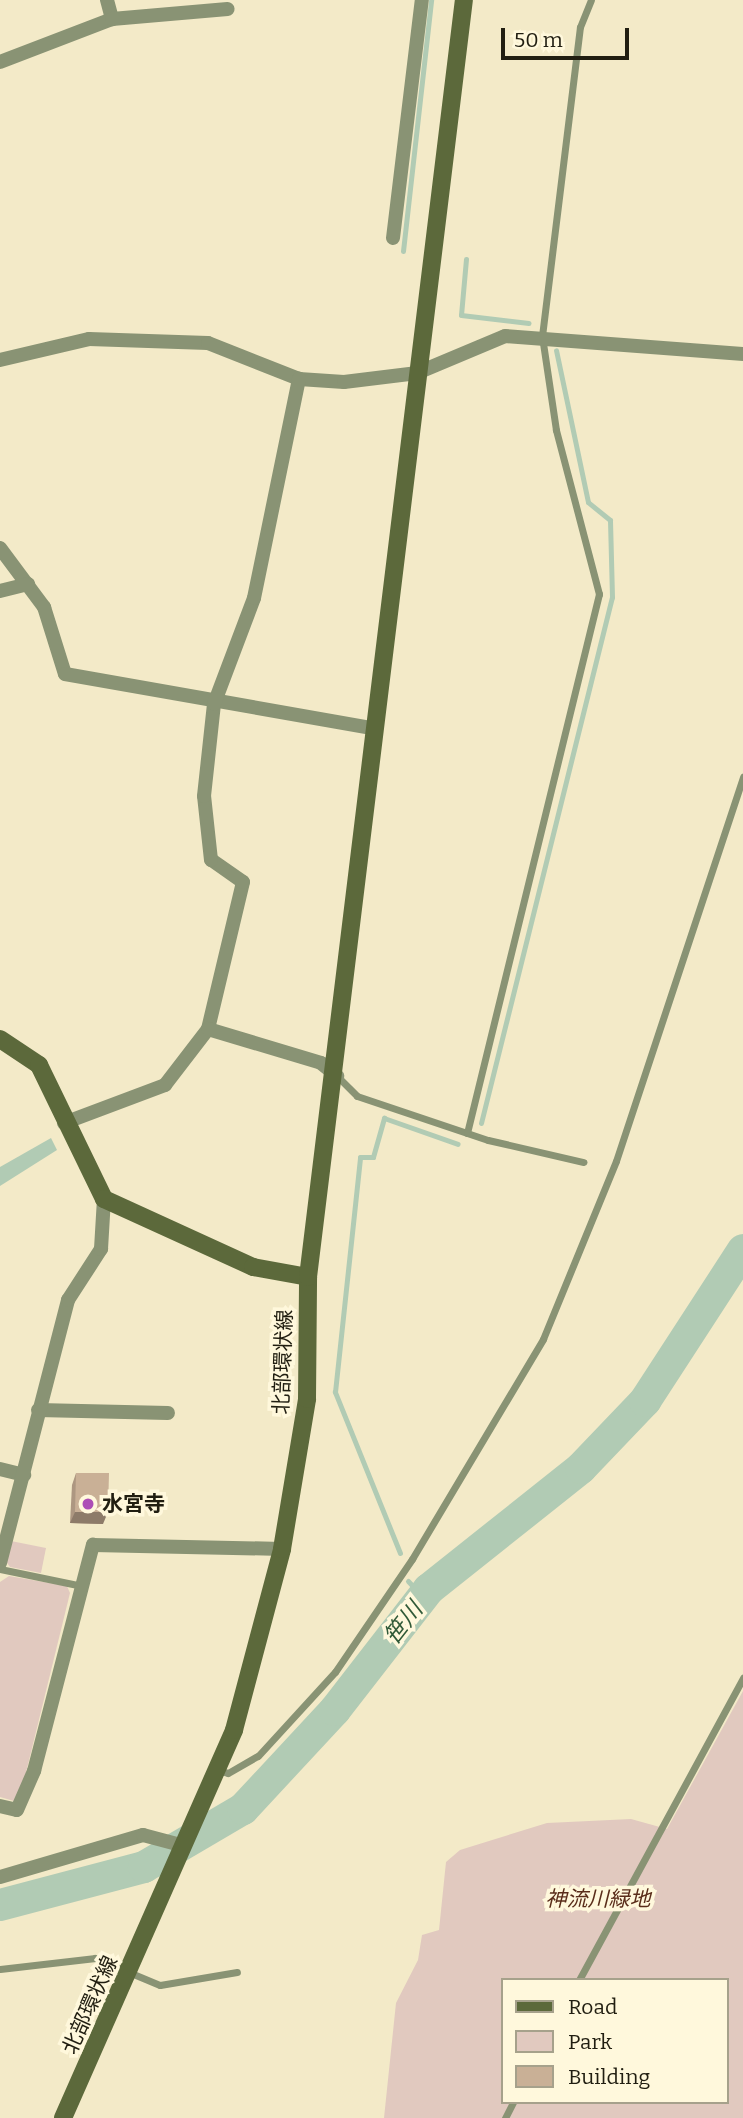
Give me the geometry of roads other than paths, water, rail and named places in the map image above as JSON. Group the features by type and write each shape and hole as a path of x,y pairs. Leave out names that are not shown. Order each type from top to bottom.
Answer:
{"street":[{"path":"107,0 112,19"},
{"path":"393,238 422,0"},
{"name":"北部環状線","path":"63,2118 131,1972 181,1845 234,1730 282,1549 307,1399 308,1277 337,1076 416,373 464,0"},
{"path":"0,62 112,19 228,9"},
{"path":"0,360 89,339 208,343 299,379 366,382 416,373 505,336 542,336 743,354"},
{"path":"64,1124 165,1085 208,1029 243,882 211,860 204,796 214,704 254,598 299,379"},
{"path":"0,548 44,607 65,674 214,704 376,729"},
{"path":"0,592 28,584"},
{"path":"208,1029 321,1063 337,1076"},
{"path":"0,1039 39,1065 64,1124 104,1199 101,1250 68,1300 0,1563"},
{"path":"104,1199 253,1267 308,1277"},
{"path":"38,1410 168,1413"},
{"path":"0,1469 24,1475"},
{"path":"0,1806 17,1811 34,1771 93,1545 282,1549"},
{"path":"0,1877 154,1837 181,1845"}],"lane":[{"path":"467,1133 599,594 556,430 542,336 580,27 591,0"},
{"path":"216,1769 228,1773 258,1756 335,1672 412,1559 542,1339 616,1161 743,776"},
{"path":"337,1076 358,1096 467,1133 583,1162"},
{"path":"0,1569 82,1586"},
{"path":"580,1978 743,1678"},
{"path":"0,1969 95,1958 160,1985 237,1972"}],"waterway":[{"path":"403,251 431,0"},
{"path":"466,259 461,315 529,323"},
{"path":"481,1123 612,597 610,520 588,502 556,350"},
{"path":"400,1553 335,1392 360,1157 373,1157 384,1118 458,1144"},
{"name":"笹川","path":"0,1905 144,1867 243,1809 335,1710 429,1589 581,1468 645,1401 743,1250"},
{"path":"408,1581 423,1597"}],"place":[{"name":"水宮寺","path":"88,1504"}],"park label":[{"name":"神流川緑地","path":"598,1899"}]}
